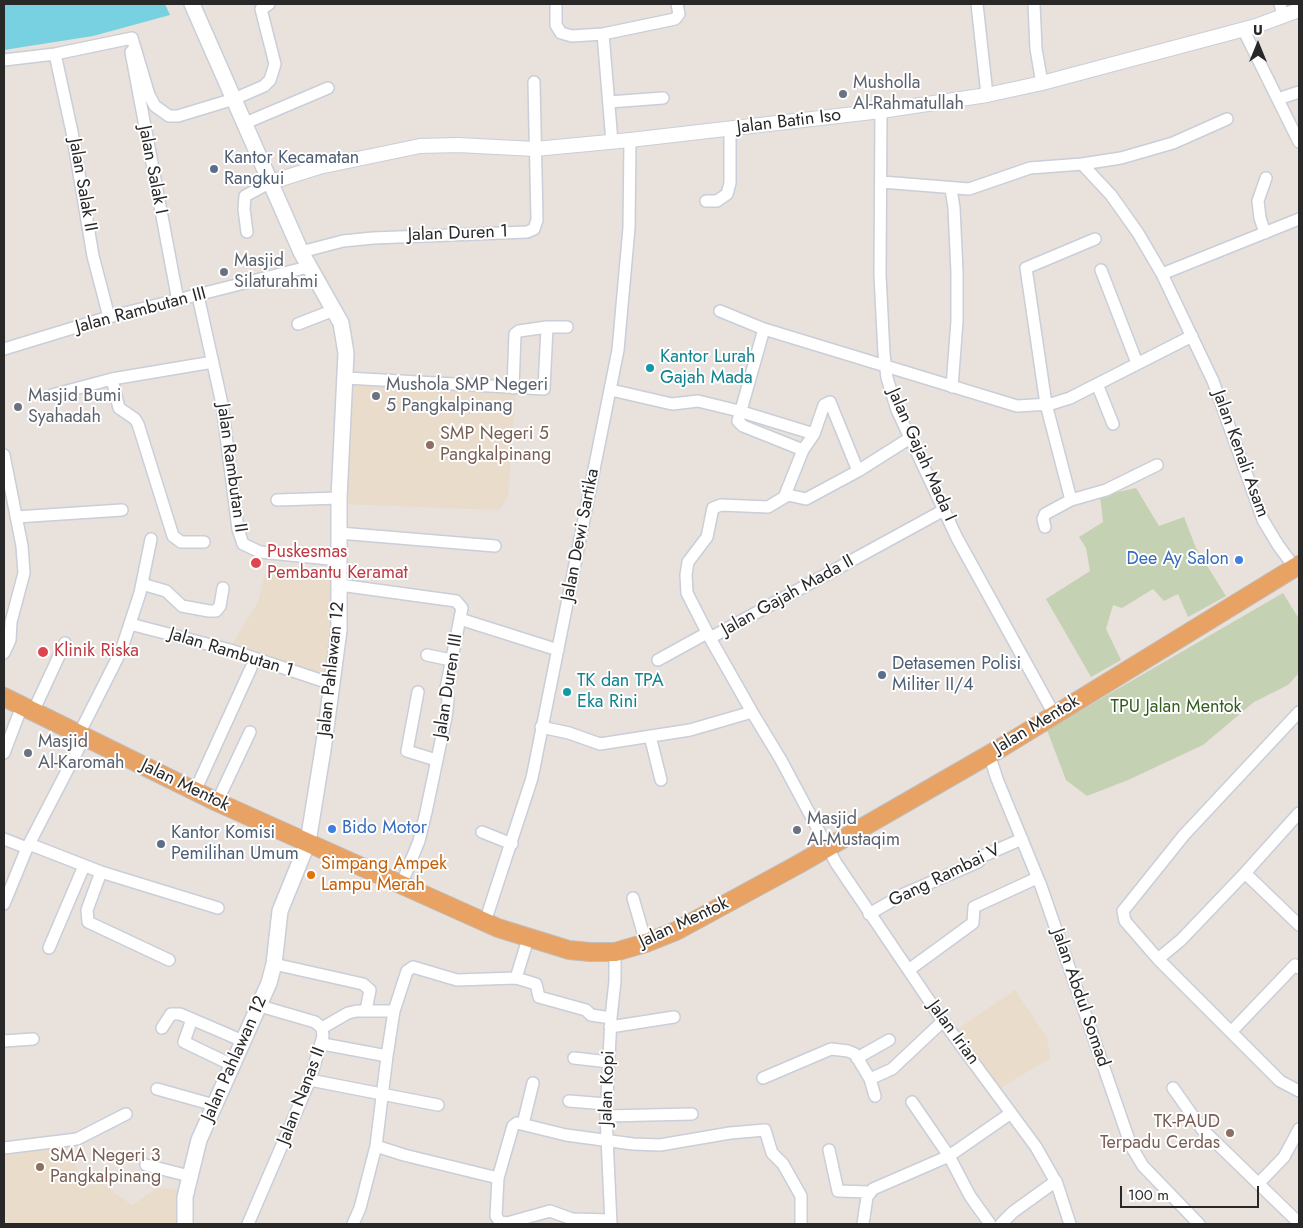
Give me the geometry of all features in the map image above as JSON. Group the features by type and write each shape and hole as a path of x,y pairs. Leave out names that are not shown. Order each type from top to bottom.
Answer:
{"highway":[{"name":"Jalan Mentok","path":"4,697 217,802 484,922 528,939 569,950 615,952 646,943 709,914 989,754 1297,566"}],"main road":[{"name":"Jalan Pahlawan 12","path":"185,1224 185,1197 200,1140 214,1104 260,1006 274,964 280,911 308,842 339,630 339,498 346,378 344,331 301,252 271,182 243,124 192,4"}],"street":[{"path":"4,60 55,54 128,38 135,41 149,95 161,112 178,116 234,99 264,86 274,73 275,64 261,9 269,4"},
{"path":"556,4 556,25 561,33 572,36 603,34 675,19 679,14 677,4"},
{"path":"977,4 987,95"},
{"path":"1034,4 1036,49 1042,83"},
{"name":"Jalan Batin Iso","path":"271,182 328,164 420,146 458,145 535,149 881,111 987,95 1042,83 1243,29 1281,10 1299,10"},
{"path":"1243,29 1299,140"},
{"path":"603,34 612,142"},
{"name":"Jalan Salak I","path":"128,38 178,300"},
{"name":"Jalan Salak II","path":"55,54 72,132 96,265 109,317"},
{"path":"534,82 535,149"},
{"path":"243,124 328,88"},
{"path":"1278,99 1299,92"},
{"path":"609,102 663,98"},
{"name":"Jalan Gajah Mada I","path":"881,111 880,275 886,366 897,410 987,595 1054,714"},
{"path":"882,182 951,189 969,188 1030,168 1082,164 1121,158 1158,148 1227,119"},
{"path":"706,201 718,201 727,194 730,183 730,129"},
{"name":"Jalan Dewi Sartika","path":"484,922 512,844 532,778 611,390 618,350 625,286 630,140"},
{"name":"Jalan Duren 1","path":"301,252 343,241 373,238 531,231 536,228 537,220 535,149"},
{"name":"Jalan Kenali Asam","path":"1082,164 1111,195 1138,233 1162,274 1213,381 1263,520 1278,545 1297,566"},
{"path":"1265,233 1258,201 1266,178"},
{"path":"246,232 245,196 271,182"},
{"path":"951,189 955,217 957,272 957,321 952,387"},
{"path":"1162,274 1299,219"},
{"path":"1071,500 1046,404 1026,268 1095,239"},
{"name":"Jalan Rambutan III","path":"4,349 109,317 308,267"},
{"path":"1101,270 1137,363"},
{"name":"Jalan Rambutan II","path":"198,296 222,404 238,529 243,544 260,552 339,560"},
{"path":"298,324 334,310"},
{"path":"720,311 764,329 1008,405 1027,407 1070,398 1192,336"},
{"path":"346,378 513,388 544,388 547,327"},
{"path":"513,388 515,334 519,331 547,327 567,327"},
{"path":"764,329 738,421 743,426 803,450"},
{"path":"52,395 112,379 213,362"},
{"path":"112,379 119,408 135,419 138,424 173,536 181,542 204,542"},
{"path":"1097,384 1113,424"},
{"path":"611,390 672,404 698,401 740,411 814,434"},
{"path":"658,660 709,636 687,592 686,575 688,562 707,537 712,510 718,506 768,507 785,495 803,450 814,434 824,405 830,402 858,471"},
{"path":"785,495 806,499 858,471 910,438"},
{"path":"4,455 16,517 24,574 11,622 11,636 4,653"},
{"path":"1045,527 1043,517 1071,500 1106,490 1157,465"},
{"path":"277,500 339,498"},
{"path":"16,517 122,510"},
{"name":"Jalan Gajah Mada II","path":"827,846 781,760 709,636 944,510"},
{"path":"339,534 495,546"},
{"path":"4,904 28,846 121,651 142,584 151,539"},
{"path":"142,584 166,592 182,606 209,611 216,611 220,606 223,588"},
{"name":"Jalan Duren III","path":"340,585 456,601 462,608 446,688 448,700 446,717 419,841 401,885"},
{"path":"460,619 558,650"},
{"name":"Jalan Rambutan 1","path":"130,624 230,650 332,684"},
{"path":"4,753 65,643"},
{"path":"427,655 452,660"},
{"path":"195,791 251,668"},
{"path":"418,692 407,751 436,760"},
{"path":"541,727 569,733 600,744 690,730 752,712"},
{"path":"1299,712 1184,835 1124,908 1125,921 1158,959 1280,1081 1299,1091"},
{"path":"217,802 250,732"},
{"path":"650,736 661,780"},
{"name":"Jalan Abdul Somad","path":"989,754 996,779 1037,878 1131,1146 1143,1166 1199,1224"},
{"path":"1158,959 1181,940 1297,820"},
{"path":"482,832 512,844"},
{"path":"4,839 101,872 218,908"},
{"name":"Gang Rambai V","path":"870,914 904,894 978,862 982,856 1022,839"},
{"name":"Jalan Irian","path":"827,846 870,914 910,969 943,1021 1011,1113 1056,1181 1070,1224"},
{"path":"49,948 84,866"},
{"path":"101,872 87,910 88,922 169,960"},
{"path":"1245,872 1299,925"},
{"path":"910,969 972,923 974,907 1037,878"},
{"path":"633,898 646,943"},
{"path":"516,978 528,939"},
{"name":"Jalan Kopi","path":"611,1222 606,1110 610,1022 615,981 615,952"},
{"path":"274,964 363,984 370,990 366,1010"},
{"path":"1231,1032 1298,964"},
{"path":"353,1224 360,1208 376,1146 381,1095 394,1011 407,971 413,967 457,980 516,978 536,984 539,997 587,1011 590,1015 610,1022 674,1017"},
{"name":"Jalan Nanas II","path":"248,1224 310,1080 323,1044 322,1028 316,1022 260,1006"},
{"path":"322,1028 348,1013 366,1010 394,1011"},
{"path":"162,1028 169,1016 180,1014 243,1041"},
{"path":"192,1019 184,1042 232,1065"},
{"path":"870,1079 892,1069 943,1021"},
{"path":"4,1041 33,1039"},
{"path":"857,1058 889,1040"},
{"path":"323,1044 387,1056"},
{"path":"763,1078 831,1049 850,1051 857,1058 870,1079 875,1096"},
{"path":"574,1058 609,1062"},
{"path":"310,1080 438,1105"},
{"path":"523,1124 533,1083"},
{"path":"157,1088 214,1104"},
{"path":"1173,1088 1202,1129 1299,1223"},
{"path":"569,1101 606,1110 692,1114"},
{"path":"912,1102 949,1156 970,1196 990,1224"},
{"path":"829,1150 838,1191 869,1192 882,1183 949,1156 1011,1113"},
{"path":"4,1148 77,1139 126,1114"},
{"path":"611,1222 572,1219 550,1211 503,1223 496,1216 498,1178 515,1124 606,1141 660,1145 730,1133 765,1130 772,1153 783,1164 801,1196 801,1224"},
{"path":"1259,1183 1284,1157 1299,1129"},
{"path":"376,1146 422,1160 498,1178"},
{"path":"146,1165 189,1176"},
{"path":"1000,1224 1013,1212 1056,1181"},
{"path":"863,1224 869,1192"}],"shaded area":[{"name":"SMP Negeri 5 Pangkalpinang","path":"350,383 516,392 508,497 499,510 344,504"},
{"path":"266,570 333,580 334,637 326,678 230,648 258,602"},
{"path":"1015,990 1047,1038 1050,1058 999,1089 956,1030"},
{"name":"SMA Negeri 3 Pangkalpinang","path":"72,1141 79,1186 102,1184 132,1205 158,1188 180,1190 180,1224 4,1224 4,1149"}],"green space":[{"name":"TPU Jalan Mentok","path":"1136,488 1159,526 1184,517 1196,548 1226,596 1188,617 1178,594 1164,601 1153,589 1122,608 1113,605 1106,629 1121,660 1091,677 1046,599 1090,571 1086,548 1079,537 1103,522 1100,496"},
{"name":"TPU Jalan Mentok","path":"1283,593 1299,619 1299,673 1288,685 1254,702 1203,745 1128,780 1087,796 1066,780 1047,730"}],"water":[{"path":"4,4 165,4 170,15 93,36 4,50"}],"place":[{"name":"Musholla Al-Rahmatullah","path":"843,94"},
{"name":"Kantor Kecamatan Rangkui","path":"214,169"},
{"name":"Masjid Silaturahmi","path":"224,272"},
{"name":"Kantor Lurah Gajah Mada","path":"650,368"},
{"name":"Mushola SMP Negeri 5 Pangkalpinang","path":"376,396"},
{"name":"Masjid Bumi Syahadah","path":"18,407"},
{"name":"SMP Negeri 5 Pangkalpinang","path":"430,445"},
{"name":"Dee Ay Salon","path":"1239,560"},
{"name":"Puskesmas Pembantu Keramat","path":"256,563"},
{"name":"Klinik Riska","path":"43,652"},
{"name":"Detasemen Polisi Militer II/4","path":"882,675"},
{"name":"TK dan TPA Eka Rini","path":"567,692"},
{"name":"Masjid Al-Karomah","path":"28,753"},
{"name":"Bido Motor","path":"332,829"},
{"name":"Masjid Al-Mustaqim","path":"797,830"},
{"name":"Kantor Komisi Pemilihan Umum","path":"161,844"},
{"name":"Simpang Ampek Lampu Merah","path":"311,875"},
{"name":"TK-PAUD Terpadu Cerdas","path":"1230,1133"},
{"name":"SMA Negeri 3 Pangkalpinang","path":"40,1167"}]}
